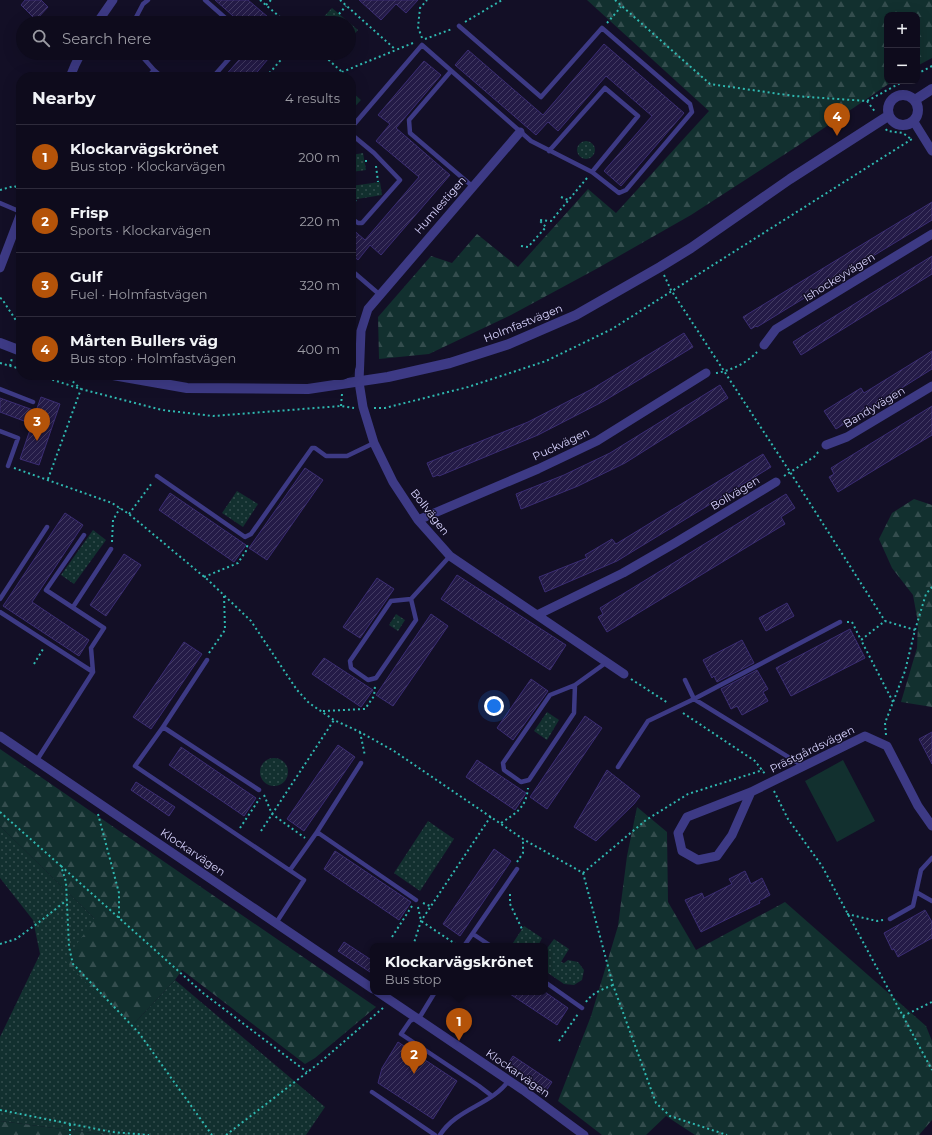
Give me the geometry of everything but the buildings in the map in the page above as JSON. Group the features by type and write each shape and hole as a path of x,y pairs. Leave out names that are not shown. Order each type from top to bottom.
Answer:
{"street":[{"path":"102,16 113,0"},
{"path":"72,72 78,60"},
{"path":"915,100 932,89"},
{"path":"905,95 915,100 918,114 914,122 906,126 899,125 893,122 888,116 888,106 890,101 895,97 905,95"},
{"name":"Holmfastvägen","path":"141,380 187,388 308,389 359,382 450,363 509,344 576,315 660,267 691,248 790,179 888,116"},
{"path":"914,122 932,151"},
{"name":"Humlestigen","path":"359,382 361,331 368,309 379,294 520,132"},
{"path":"0,268 16,226"},
{"name":"Ishockeyvägen","path":"764,345 776,329 932,234"},
{"path":"0,343 16,349"},
{"name":"Puckvägen","path":"418,520 538,469 597,441 706,373"},
{"name":"Bollvägen","path":"359,382 363,409 374,443 393,482 418,520 450,556 624,674"},
{"name":"Bandyvägen","path":"826,445 847,437 932,386"},
{"name":"Bollvägen","path":"537,615 623,573 776,482"},
{"name":"Klockarvägen","path":"0,736 370,987"},
{"name":"Prästgårdsvägen","path":"751,792 732,835 717,856 698,860 682,851 678,833 687,817 751,792 865,736 887,746"},
{"path":"887,746 918,806 931,822"},
{"name":"Klockarvägen","path":"382,995 509,1080 584,1135"}],"lane":[{"path":"138,0 143,4"},
{"path":"137,16 143,4 148,0"},
{"path":"205,0 223,16"},
{"path":"356,122 422,45 531,141 592,172 619,193 626,190 692,112 690,104 602,28 541,97 459,26"},
{"path":"145,60 156,72"},
{"path":"217,72 228,60"},
{"path":"452,71 410,120 410,133 472,186"},
{"path":"550,151 605,88 638,116 592,172"},
{"path":"356,138 374,153 400,180 362,223 356,222"},
{"path":"0,203 16,211"},
{"path":"356,274 379,294"},
{"path":"0,389 33,402"},
{"path":"0,431 18,438 8,466"},
{"path":"157,476 245,536 251,534 312,448 315,448 326,456 347,456 374,443"},
{"path":"0,599 47,527"},
{"path":"37,760 93,672 91,648 104,628 46,590 84,535"},
{"path":"73,607 111,549"},
{"path":"411,599 416,620 376,678 368,680 351,668 350,661 391,601 411,599 450,556"},
{"path":"0,612 93,672"},
{"path":"618,767 648,721 694,699 840,622"},
{"path":"207,660 135,766 304,880 276,923"},
{"path":"575,685 574,713 529,780 521,782 504,770 503,763 550,695 575,685 607,662"},
{"path":"685,680 694,699 803,766"},
{"path":"163,726 259,790"},
{"path":"290,870 317,832 361,764"},
{"path":"317,832 416,900"},
{"path":"890,919 913,906 921,870 932,858"},
{"path":"466,943 517,869"},
{"path":"916,892 932,901"},
{"path":"473,934 486,943"},
{"path":"548,984 582,1008"},
{"path":"433,995 421,1015 410,1021 401,1034 492,1096"},
{"path":"440,1135 444,1128 461,1113 492,1096 509,1080"},
{"path":"372,1092 435,1135"}],"path":[{"path":"260,0 279,16"},
{"path":"266,5 271,0"},
{"path":"340,0 396,50"},
{"path":"423,39 418,27 420,8 427,0"},
{"path":"614,0 710,84 794,96 867,101 898,84"},
{"path":"339,14 346,6"},
{"path":"602,28 622,7"},
{"path":"270,72 281,60"},
{"path":"329,60 342,72"},
{"path":"920,72 932,66"},
{"path":"53,380 81,389 162,410 213,416 341,406 363,409 384,408 468,387 546,361 612,329 671,290 921,133"},
{"path":"521,246 528,247 546,227 539,220 551,221 592,172"},
{"path":"0,190 14,186 16,187"},
{"path":"561,197 568,200"},
{"path":"660,267 671,290 885,621 915,630"},
{"path":"0,298 16,319"},
{"path":"706,373 725,372 752,358 764,345"},
{"path":"0,363 16,368"},
{"path":"71,380 81,389"},
{"path":"48,479 81,389"},
{"path":"776,482 814,457 826,445"},
{"path":"8,466 112,503 129,514 224,594 251,620 297,690 309,703 334,720 360,732 394,751 523,839 584,874 613,985 656,1103 670,1116 727,1135"},
{"path":"129,514 157,476"},
{"path":"111,549 113,520 120,508"},
{"path":"204,577 238,563 246,551 251,534"},
{"path":"887,746 885,723 904,671 926,594 932,587"},
{"path":"207,660 207,655 225,630 224,594"},
{"path":"861,640 885,621"},
{"path":"840,622 852,622 893,703"},
{"path":"34,664 47,643"},
{"path":"624,674 755,761 763,770 788,819 822,866 932,1070"},
{"path":"322,711 365,709 374,696 376,678"},
{"path":"261,831 334,720"},
{"path":"360,732 365,756 361,764"},
{"path":"584,874 646,820 688,794 763,770"},
{"path":"501,823 518,811 527,798 529,780"},
{"path":"236,834 263,794 272,814 310,842"},
{"path":"100,803 96,810 119,893 119,918"},
{"path":"0,812 203,994 306,1072"},
{"path":"414,943 421,921 491,816"},
{"path":"517,869 516,864 523,853 523,839"},
{"path":"61,866 66,882 69,947 73,964 139,1033 212,1135"},
{"path":"511,878 510,904 522,929"},
{"path":"0,944 16,939 67,900"},
{"path":"416,900 421,921 454,943"},
{"path":"392,937 416,900"},
{"path":"847,914 877,921 890,919"},
{"path":"559,1041 589,998 613,985"},
{"path":"903,1016 932,1002"},
{"path":"226,1135 306,1072 378,1013 385,1005"},
{"path":"0,1110 112,1132 149,1135"},
{"path":"70,1124 70,1135"}],"green space":[{"path":"587,0 932,0 932,58 920,64 920,12 884,12 884,84 889,84 799,145 691,215 511,315 429,354 379,359 378,317 431,256 452,263 477,234 518,267 588,189 616,213 709,111"},
{"path":"332,8 341,16 325,16"},
{"path":"356,96 361,100 356,106"},
{"path":"586,141 592,144 595,150 592,156 586,159 580,156 577,150 580,144"},
{"path":"363,153 366,170 356,171 356,154"},
{"path":"380,182 382,195 356,199 356,185"},
{"path":"237,491 258,504 243,527 222,513"},
{"path":"914,499 932,505 932,707 901,702 917,648 918,623 913,595 892,568 879,539 892,513"},
{"path":"93,530 106,540 74,584 61,575"},
{"path":"396,614 405,620 398,631 389,625"},
{"path":"547,712 559,720 547,740 534,731"},
{"path":"0,749 376,1007 315,1058 305,1064 182,970 175,980 129,1029 65,960 95,919 0,826"},
{"path":"274,758 284,762 288,772 284,782 274,786 264,782 260,772 264,762"},
{"path":"843,760 875,821 837,842 805,781"},
{"path":"637,807 667,832 668,902 696,950 785,902 926,1026 932,1041 932,1120 919,1135 695,1135 666,1116 646,1135 602,1135 558,1101 591,1016 618,926 627,856"},
{"path":"428,821 454,839 420,891 394,873"},
{"path":"0,826 95,919 129,1029 175,980 325,1107 306,1135 108,1135 0,1121 0,1037 40,954 33,920 0,878"},
{"path":"524,926 542,938 540,943 513,943"},
{"path":"554,939 569,949 561,962 564,963 568,960 578,962 584,970 582,980 574,985 564,984 548,973 548,947"},
{"path":"0,1121 108,1135 0,1135"}],"place":[{"name":"Mårten Bullers väg","path":"837,136"},
{"name":"Gulf","path":"37,441"},
{"name":"Klockarvägskrönet","path":"459,1041"},
{"name":"Frisp","path":"414,1074"}]}
